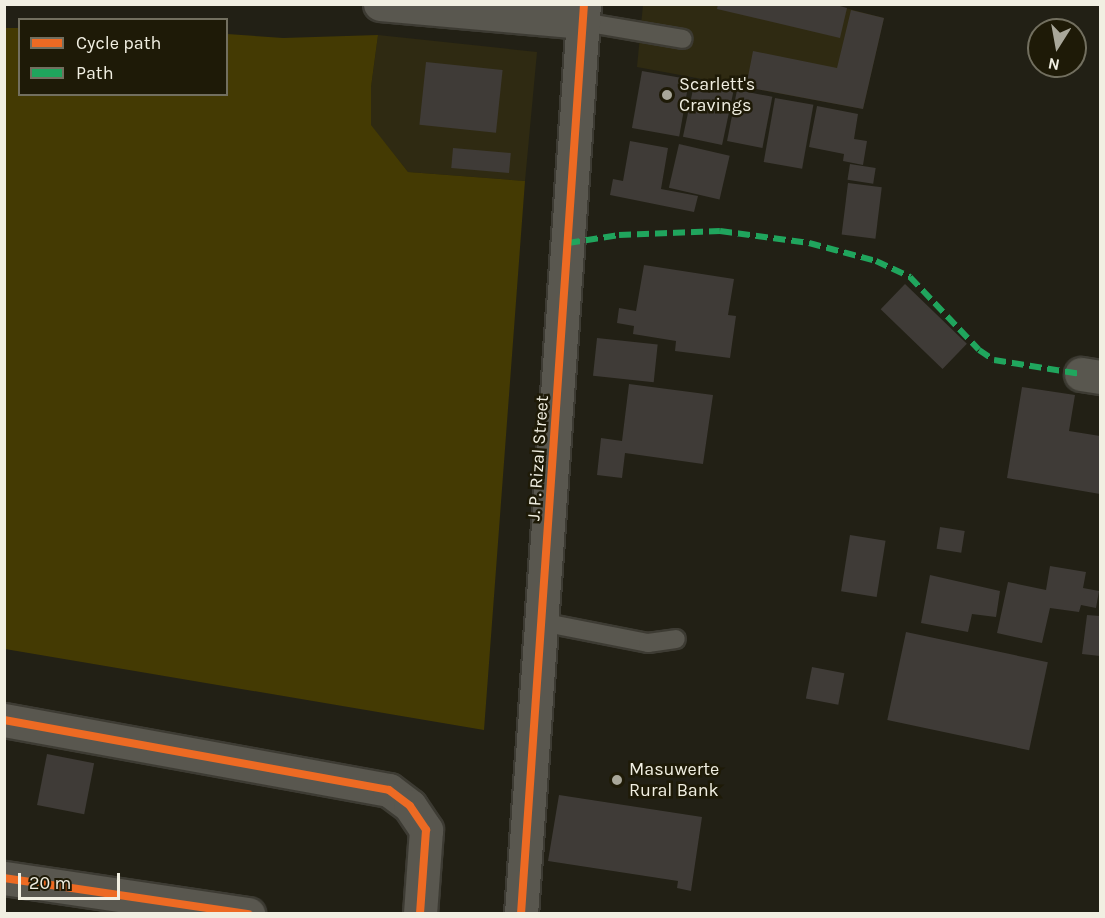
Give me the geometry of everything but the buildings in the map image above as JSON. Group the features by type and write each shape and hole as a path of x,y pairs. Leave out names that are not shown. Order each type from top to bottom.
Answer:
{"street":[{"path":"380,4 583,13"},
{"name":"J. P. Rizal Street","path":"521,914 583,13"},
{"path":"4,720 389,790 410,806 426,830 420,914"},
{"path":"4,878 248,914"}],"lane":[{"path":"583,13 683,39"},
{"path":"541,622 648,643 676,639"}],"shaded area":[{"path":"643,5 834,5 884,18 863,109 637,67"},
{"path":"5,28 18,28 18,96 228,96 228,34 283,38 378,35 371,87 371,125 408,172 525,181 484,730 5,649"},
{"path":"378,35 537,52 525,181 408,172 371,126 371,87"}],"marked path":[{"path":"568,243 619,235 720,231 809,243 876,261 910,277 979,350 994,360 1081,374"}],"cycle path":[{"path":"521,914 584,4"},
{"path":"4,720 389,790 410,806 426,830 420,914"},
{"path":"4,878 248,914"}],"place":[{"name":"Scarlett's Cravings","path":"667,95"},
{"name":"Masuwerte Rural Bank","path":"617,780"}]}
